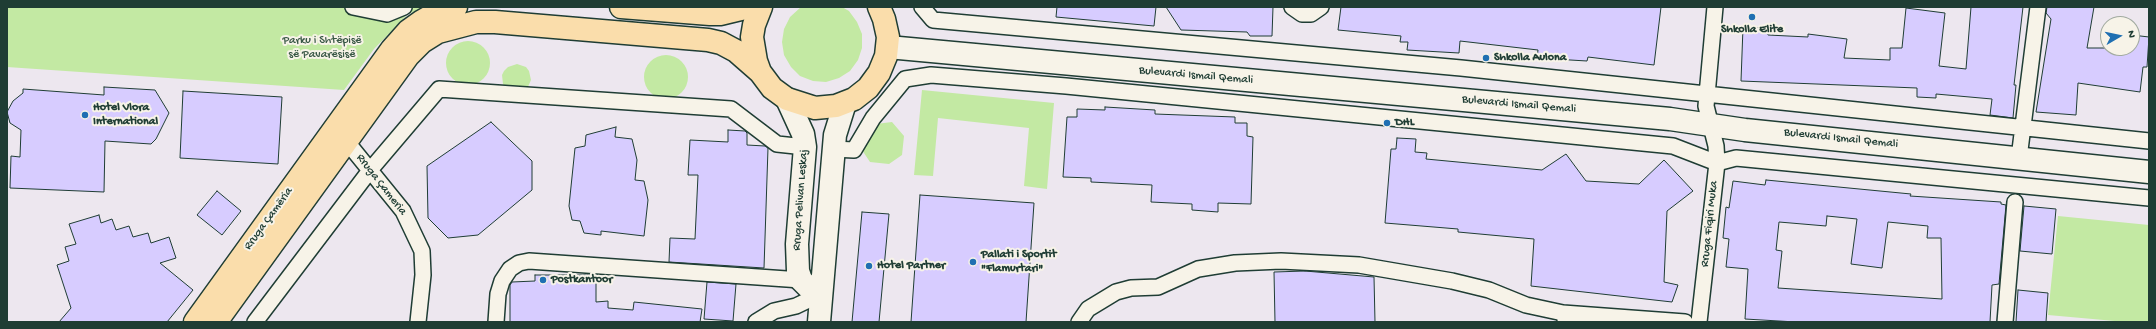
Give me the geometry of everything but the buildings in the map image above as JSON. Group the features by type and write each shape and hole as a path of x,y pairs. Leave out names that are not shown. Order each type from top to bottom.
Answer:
{"main road":[{"name":"Rruga Çamëria","path":"195,322 392,49 408,31 422,21 436,13 456,7"},
{"path":"620,7 710,14 737,11 749,7"},
{"path":"761,7 754,25 752,37 756,61 760,72 772,88 787,99 815,108 826,108 845,103 861,94 874,81 883,65 888,47 887,28 879,7"},
{"name":"Rruga Çamëria","path":"216,322 408,56 422,42 438,32 476,22 495,22 708,40 721,43 736,51 760,72"},
{"name":"Bulevardi Ismail Qemali","path":"888,47 1670,119 1711,126 2149,172"},
{"name":"Rruga Pelivan Leskaj","path":"787,99 803,134 805,147 797,244 798,271 802,280"},
{"path":"819,322 833,149 835,135 845,103"},
{"path":"802,280 810,288 821,294"}],"street":[{"path":"353,7 387,14 404,7"},
{"path":"922,7 933,20 1300,52 1707,93 2023,129 2149,141"},
{"path":"1292,7 1295,11 1311,14 1321,7"},
{"name":"Rruga Fiqiri Muka","path":"1699,322 1716,163 1716,146 1706,106 1716,7"},
{"path":"2019,158 2029,91 2038,7"},
{"name":"Bulevardi Ismail Qemali","path":"833,149 854,150 873,118 905,79 931,75 1066,86 1673,146 1716,163"},
{"path":"255,322 371,169 439,89 731,109 777,144 805,147"},
{"path":"343,116 347,142"},
{"name":"Rruga Çameria","path":"347,142 371,169 403,211 422,251 423,275 418,322"},
{"path":"1716,163 1736,158 2149,198"},
{"path":"2004,322 2015,202"},
{"path":"496,322 498,294 502,281 510,269 519,263 529,260 802,280"},
{"path":"1079,322 1088,310 1116,292 1131,288 1158,287 1198,269 1235,263 1281,261 1359,264 1452,281 1489,290 1526,305 1565,318 1684,322"},
{"path":"756,322 774,311 796,306 821,294"}],"green space":[{"name":"Parku i Shtëpisë së Pavarësisë","path":"7,7 426,7 408,14 374,49 344,90 7,67"},
{"path":"801,7 842,7 849,11 857,22 862,34 862,48 858,60 850,71 839,78 826,82 813,81 800,76 791,67 784,55 782,42 784,29 790,17"},
{"path":"464,41 472,41 484,47 490,59 490,67 484,79 472,85 464,85 452,79 446,67 446,59 452,47"},
{"path":"662,55 670,55 682,61 688,73 688,81 682,93 670,99 662,99 650,93 644,81 644,73 650,61"},
{"path":"517,64 526,67 529,71 531,80 527,89 506,88 503,84 502,75 504,71 508,67"},
{"path":"922,90 1054,103 1047,189 1024,186 1029,128 938,118 933,176 914,175"},
{"path":"892,122 904,136 902,155 889,164 870,162 860,147 876,124"},
{"path":"2058,216 2149,225 2149,322 2126,322 2048,315"}],"place":[{"name":"Shkolla Elite","path":"1752,17"},
{"name":"Shkolla Aulona","path":"1486,58"},
{"name":"Hotel Vlora International","path":"85,115"},
{"name":"DHL","path":"1387,123"},
{"name":"Pallati i Sportit \"Flamurtari\"","path":"973,262"},
{"name":"Hotel Partner","path":"869,266"},
{"name":"Postkantoor","path":"543,280"}]}
